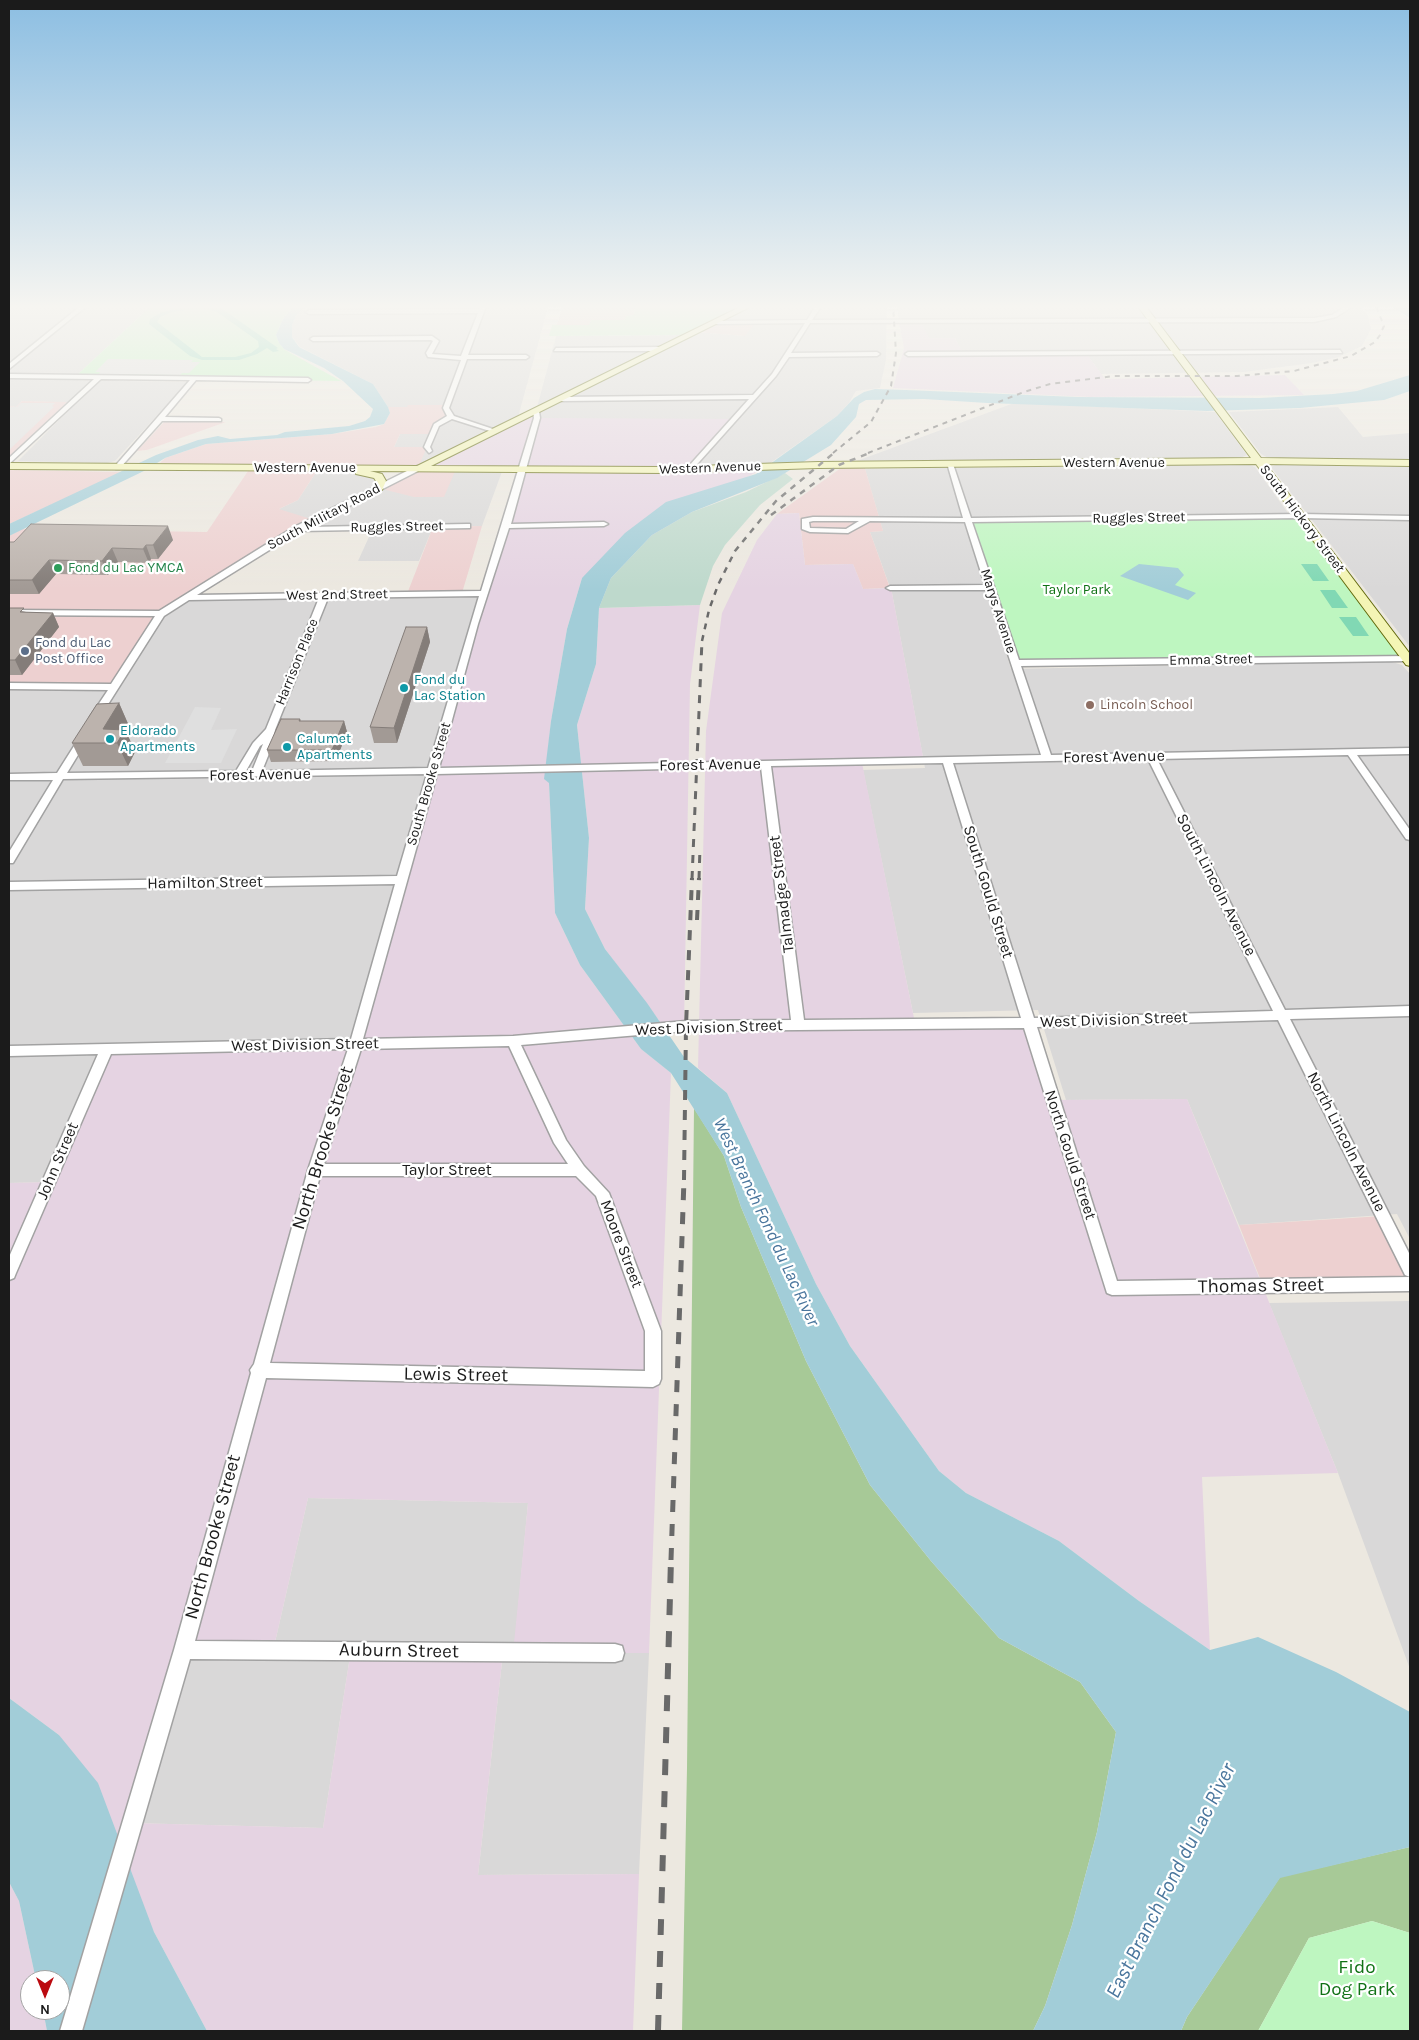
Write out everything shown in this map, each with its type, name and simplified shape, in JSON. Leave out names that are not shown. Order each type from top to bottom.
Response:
[{"type":"street","points":[[9,464],[77,399]]},
{"type":"street","points":[[123,467],[176,399]]},
{"type":"street","points":[[448,399],[446,405],[451,417],[496,431]]},
{"type":"street","name":"South Military Road","points":[[9,860],[114,687],[161,614],[297,529],[559,399]]},
{"type":"street","points":[[691,469],[751,399]]},
{"type":"street","name":"South Hickory Street","points":[[1211,399],[1409,660]]},
{"type":"street","name":"South Brooke Street","points":[[356,1044],[432,770],[537,418],[536,411]]},
{"type":"street","points":[[429,451],[427,447],[436,425],[451,417]]},
{"type":"street","points":[[159,419],[220,420]]},
{"type":"street","name":"Western Avenue","points":[[9,464],[312,469],[691,469],[805,465],[1258,461],[1410,463]]},
{"type":"street","name":"Marys Avenue","points":[[949,464],[1047,758]]},
{"type":"street","points":[[312,469],[368,473],[380,479],[378,488]]},
{"type":"street","name":"Ruggles Street","points":[[868,519],[848,531],[810,530],[806,529],[805,521],[813,518],[969,520],[1301,516],[1410,518]]},
{"type":"street","points":[[506,526],[604,524]]},
{"type":"street","name":"Ruggles Street","points":[[297,529],[467,526]]},
{"type":"street","points":[[890,588],[991,587]]},
{"type":"street","name":"West 2nd Street","points":[[189,598],[325,594],[485,593]]},
{"type":"street","name":"Harrison Place","points":[[255,775],[267,746],[270,730],[325,594]]},
{"type":"street","points":[[9,612],[161,614]]},
{"type":"street","name":"Emma Street","points":[[1015,663],[1409,660]]},
{"type":"street","points":[[9,686],[114,687]]},
{"type":"street","name":"Harrison Place","points":[[239,775],[256,745],[270,730]]},
{"type":"street","name":"Forest Avenue","points":[[9,777],[255,775],[528,768],[1410,752]]},
{"type":"street","points":[[1351,753],[1410,837]]},
{"type":"street","name":"South Lincoln Avenue","points":[[1151,756],[1282,1014]]},
{"type":"street","name":"South Gould Street","points":[[947,761],[1028,1023]]},
{"type":"street","name":"Talmadge Street","points":[[766,765],[798,1024]]},
{"type":"street","name":"Hamilton Street","points":[[9,886],[402,880]]},
{"type":"street","name":"West Division Street","points":[[9,1051],[513,1041],[678,1026],[1028,1023],[1410,1011]]},
{"type":"street","name":"North Lincoln Avenue","points":[[1282,1014],[1410,1270]]},
{"type":"street","name":"North Gould Street","points":[[1028,1023],[1112,1288]]},
{"type":"street","name":"Moore Street","points":[[513,1041],[561,1143],[579,1170],[602,1193],[654,1331],[653,1379]]},
{"type":"street","name":"North Brooke Street","points":[[70,2031],[183,1650],[314,1170],[356,1044]]},
{"type":"street","name":"John Street","points":[[9,1273],[107,1048]]},
{"type":"street","name":"Taylor Street","points":[[314,1170],[579,1170]]},
{"type":"street","name":"Thomas Street","points":[[1112,1288],[1410,1284]]},
{"type":"street","name":"Lewis Street","points":[[258,1370],[653,1379]]},
{"type":"street","name":"Auburn Street","points":[[183,1650],[615,1653]]},
{"type":"shaded area","points":[[9,399],[172,399],[115,461],[107,463],[18,461],[76,403],[22,401],[16,407],[9,406]]},
{"type":"shaded area","points":[[383,399],[523,399],[517,421],[417,468],[426,447],[394,447],[400,434],[407,407],[388,407]]},
{"type":"shaded area","points":[[539,399],[851,399],[837,416],[766,466],[691,469],[537,418],[536,411]]},
{"type":"shaded area","points":[[22,401],[67,402],[9,458],[9,406],[16,407]]},
{"type":"shaded area","points":[[21,403],[55,403],[52,406],[54,407],[9,450],[9,407],[17,407]]},
{"type":"shaded area","points":[[1014,403],[1215,412],[1247,455],[1240,458],[854,462]]},
{"type":"shaded area","points":[[408,405],[446,405],[451,417],[440,421],[432,434],[400,434],[394,447],[427,447],[418,468],[456,469],[444,497],[414,497],[378,488],[416,469],[318,469],[298,500],[279,509],[314,520],[161,614],[114,687],[9,686],[9,536],[22,529],[207,532],[250,468],[156,467],[165,458],[206,444],[332,434],[376,427],[384,424],[390,413],[388,407],[407,407]]},
{"type":"shaded area","points":[[1338,407],[1363,437],[1410,433],[1410,460],[1268,458],[1261,454],[1229,412]]},
{"type":"shaded area","points":[[536,411],[537,418],[735,419],[692,469],[766,466],[582,578],[567,629],[551,721],[545,779],[549,782],[555,913],[580,965],[641,1049],[671,1073],[649,1653],[513,1653],[528,1503],[308,1498],[273,1651],[183,1650],[132,1823],[323,1828],[351,1650],[503,1653],[478,1875],[639,1874],[633,2031],[207,2031],[154,1932],[59,1735],[9,1698],[9,1183],[49,1182],[107,1048],[356,1043],[521,470],[417,468]]},
{"type":"shaded area","points":[[165,421],[226,422],[147,450],[137,451]]},
{"type":"shaded area","points":[[1247,464],[1255,467],[1288,513],[963,518],[1011,669],[1389,661],[1402,665],[1410,674],[1410,1239],[1397,1214],[1239,1225],[1187,1099],[1066,1100],[1038,1010],[913,1013],[863,770],[925,768],[892,593],[870,532],[883,531],[865,469]]},
{"type":"shaded area","points":[[1278,464],[1410,466],[1410,647],[1271,467]]},
{"type":"shaded area","points":[[845,465],[864,465],[883,531],[870,532],[890,588],[863,589],[853,564],[805,565],[799,513],[777,514]]},
{"type":"shaded area","points":[[318,469],[374,475],[378,488],[456,469],[503,469],[482,526],[433,527],[419,561],[358,561],[373,528],[297,529],[279,509],[298,500]]},
{"type":"shaded area","points":[[9,470],[123,472],[9,524]]},
{"type":"shaded area","points":[[799,513],[805,565],[853,564],[863,589],[890,588],[892,593],[924,762],[862,763],[915,1023],[1028,1023],[1053,1100],[1187,1099],[1338,1473],[1202,1477],[1210,1650],[1139,1601],[1059,1541],[966,1493],[939,1471],[850,1346],[816,1284],[727,1093],[698,1068],[706,731],[722,613],[757,540],[777,514]]},
{"type":"shaded area","points":[[482,526],[462,593],[407,594],[433,527]]},
{"type":"shaded area","points":[[485,593],[356,1043],[49,1182],[9,1183],[9,686],[114,687],[161,614],[189,598]]},
{"type":"shaded area","points":[[700,605],[690,684],[684,1026],[664,1027],[605,949],[585,909],[589,838],[577,725],[596,664],[599,608]]},
{"type":"shaded area","points":[[195,707],[221,708],[211,730],[237,729],[221,763],[165,763]]},
{"type":"shaded area","points":[[1383,1216],[1410,1270],[1410,1284],[1263,1286],[1239,1225]]},
{"type":"shaded area","points":[[1410,1301],[1410,1669],[1338,1473],[1269,1303]]},
{"type":"shaded area","points":[[308,1498],[528,1503],[514,1652],[649,1653],[639,1874],[478,1875],[503,1653],[351,1650],[323,1828],[131,1823],[183,1650],[273,1651]]},
{"type":"shaded area","points":[[9,1882],[19,1901],[34,1970],[20,1970],[20,2020],[45,2020],[47,2031],[9,2031]]},
{"type":"green space","points":[[785,473],[793,479],[760,505],[725,545],[713,566],[700,605],[599,608],[611,578],[652,535],[692,512],[746,492]]},
{"type":"green space","name":"Taylor Park","points":[[1301,516],[1407,658],[1015,663],[969,520]]},
{"type":"green space","points":[[1301,564],[1317,564],[1329,581],[1313,581]]},
{"type":"green space","points":[[1320,590],[1335,590],[1348,608],[1332,608]]},
{"type":"green space","points":[[1339,617],[1356,617],[1369,636],[1353,636]]},
{"type":"green space","points":[[694,1108],[724,1156],[741,1207],[806,1361],[870,1485],[931,1561],[999,1638],[1080,1682],[1116,1732],[1097,1832],[1072,1925],[1045,2006],[1033,2031],[682,2031],[687,1768]]},
{"type":"green space","points":[[1410,1847],[1410,1933],[1372,1921],[1309,1938],[1258,2031],[1181,2031],[1187,2017],[1280,1877]]},
{"type":"green space","name":"Fido Dog Park","points":[[1372,1921],[1410,1933],[1410,2031],[1258,2031],[1309,1938]]},
{"type":"water","points":[[362,399],[383,399],[390,413],[384,424],[332,434],[206,444],[165,458],[146,470],[9,536],[9,524],[156,455],[198,440],[218,436],[230,439],[277,435],[285,432],[349,426],[365,421],[370,417],[373,409]]},
{"type":"water","points":[[853,399],[912,399],[866,400],[859,404],[856,417],[831,445],[777,478],[692,512],[652,535],[611,578],[599,608],[596,664],[577,725],[589,838],[585,909],[605,949],[647,1003],[684,1057],[727,1093],[816,1284],[850,1346],[939,1471],[966,1493],[1059,1541],[1139,1601],[1210,1650],[1258,1637],[1336,1672],[1410,1712],[1410,1847],[1280,1878],[1187,2017],[1181,2031],[1033,2031],[1045,2006],[1072,1925],[1097,1832],[1116,1732],[1080,1682],[999,1638],[931,1561],[870,1485],[806,1361],[741,1207],[724,1156],[671,1073],[641,1049],[580,965],[555,913],[549,783],[544,779],[551,721],[567,629],[582,578],[625,533],[666,502],[756,474],[837,416]]},
{"type":"water","points":[[927,399],[1386,399],[1300,408],[1207,411]]},
{"type":"water","points":[[1139,564],[1178,568],[1184,575],[1175,585],[1196,593],[1188,600],[1120,576]]},
{"type":"water","points":[[9,1698],[59,1735],[98,1783],[154,1932],[207,2031],[47,2031],[45,2020],[70,2020],[70,1970],[34,1970],[19,1901],[9,1882]]},
{"type":"building","points":[[31,524],[168,526],[153,545],[146,545],[143,549],[112,548],[102,561],[49,560],[32,580],[9,580],[9,542],[14,542]]},
{"type":"building","points":[[9,608],[24,608],[20,612],[53,613],[15,660],[9,660]]},
{"type":"building","points":[[406,627],[427,627],[394,728],[370,727]]},
{"type":"building","points":[[119,703],[103,729],[125,730],[117,743],[72,743],[97,704]]},
{"type":"building","points":[[281,719],[344,721],[332,750],[267,750]]},
{"type":"railway","points":[[833,453],[871,422],[884,399]]},
{"type":"railway","points":[[868,453],[1006,399]]},
{"type":"railway","points":[[702,641],[709,610],[718,585],[735,551],[776,501],[835,452]]},
{"type":"railway","points":[[771,515],[839,465],[872,452]]},
{"type":"railway","points":[[692,879],[702,640]]},
{"type":"railway","points":[[699,879],[700,847]]},
{"type":"railway","points":[[684,1180],[686,1026],[692,878]]},
{"type":"railway","points":[[697,920],[699,878]]},
{"type":"railway","points":[[671,1560],[684,1179]]},
{"type":"railway","points":[[658,2031],[671,1559]]},
{"type":"place","name":"Fond du Lac YMCA","points":[[58,568]]},
{"type":"place","name":"Fond du Lac Post Office","points":[[25,651]]},
{"type":"place","name":"Fond du Lac Station","points":[[404,688]]},
{"type":"place","name":"Lincoln School","points":[[1090,705]]},
{"type":"place","name":"Eldorado Apartments","points":[[110,739]]},
{"type":"place","name":"Calumet Apartments","points":[[287,747]]},
{"type":"water label","name":"West Branch Fond du Lac River","points":[[766,1222]]},
{"type":"water label","name":"East Branch Fond du Lac River","points":[[1171,1881]]}]
